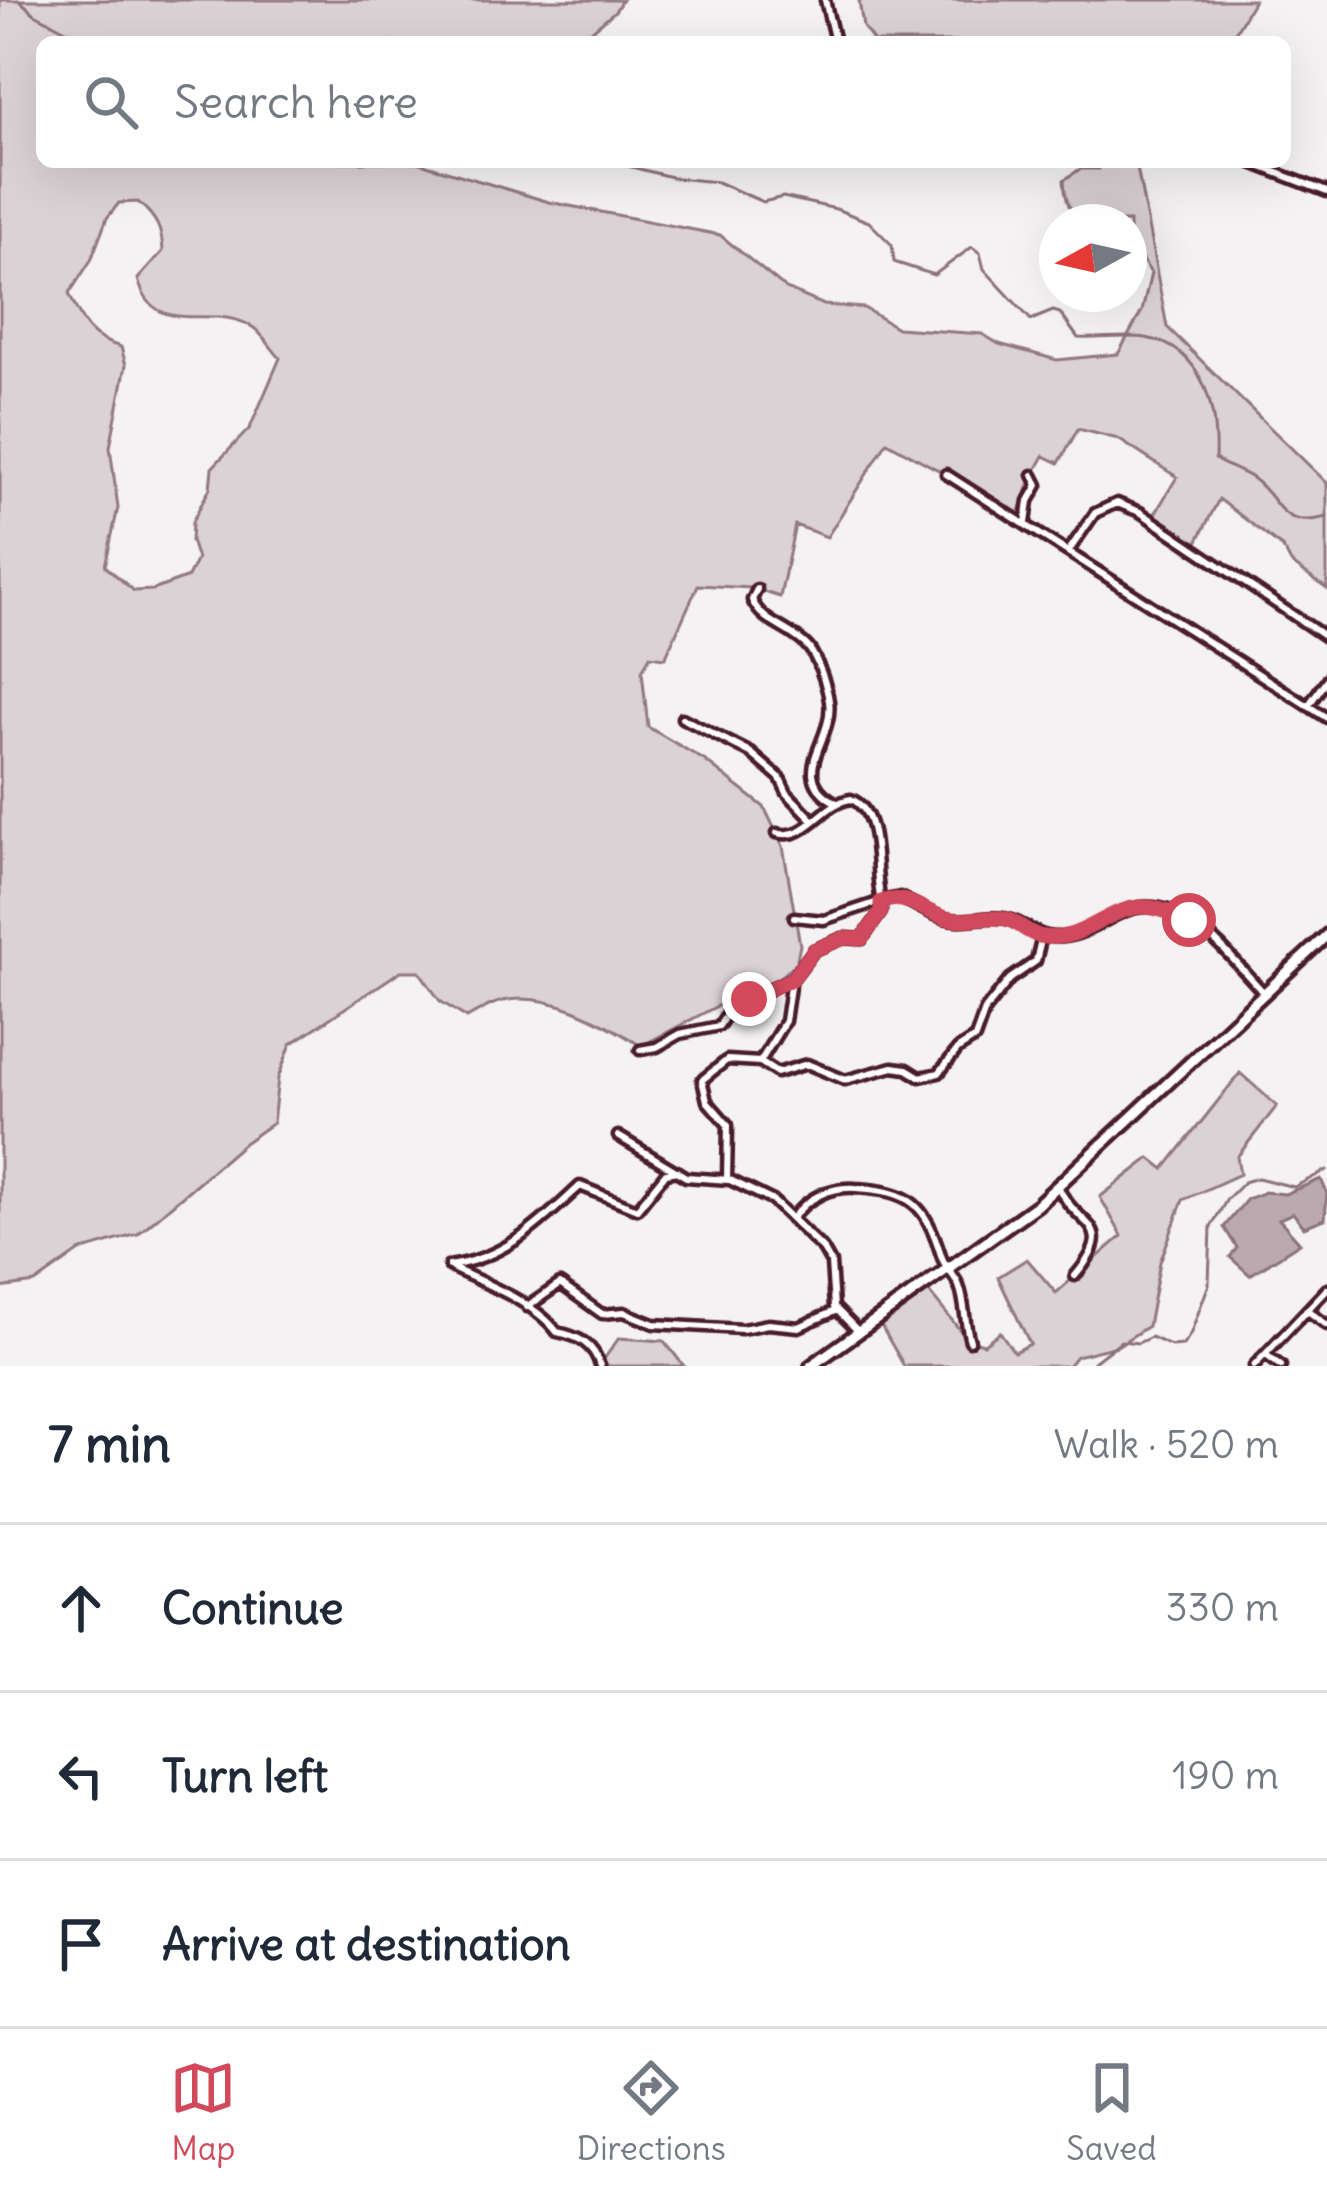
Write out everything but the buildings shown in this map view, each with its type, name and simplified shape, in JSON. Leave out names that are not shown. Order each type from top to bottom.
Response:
[{"type":"main road","points":[[811,1366],[1012,1224],[1058,1186],[1327,935]]},
{"type":"street","points":[[825,0],[834,36]]},
{"type":"street","points":[[1265,168],[1327,192]]},
{"type":"street","points":[[946,474],[1327,718]]},
{"type":"street","points":[[1026,523],[1029,501],[1038,485],[1033,475]]},
{"type":"street","points":[[1068,552],[1095,513],[1117,502],[1140,512],[1327,638]]},
{"type":"street","points":[[757,590],[752,600],[759,615],[808,646],[825,686],[828,719],[812,773],[819,792],[836,803]]},
{"type":"street","points":[[1308,706],[1327,679]]},
{"type":"street","points":[[682,718],[751,754],[780,778],[787,793],[814,820]]},
{"type":"street","points":[[640,1050],[718,1026],[731,1007],[791,979],[814,950],[844,938],[862,939],[881,912],[874,867],[876,838],[865,808],[851,799],[836,803],[797,834],[777,833]]},
{"type":"street","points":[[794,917],[824,920],[900,897],[931,915],[1013,921],[1042,936],[1076,935],[1142,907],[1161,910],[1202,928],[1264,994]]},
{"type":"street","points":[[727,1180],[728,1125],[704,1095],[702,1080],[727,1060],[760,1062],[777,1073],[807,1064],[845,1080],[893,1067],[920,1077],[939,1073],[958,1049],[976,1038],[985,1010],[1010,979],[1036,962],[1042,936]]},
{"type":"street","points":[[760,1062],[785,1022],[791,979]]},
{"type":"street","points":[[618,1136],[686,1177],[727,1180],[773,1201],[824,1249],[831,1263],[837,1310],[858,1331]]},
{"type":"street","points":[[600,1366],[596,1354],[577,1336],[556,1332],[549,1322],[490,1283],[449,1266],[502,1252],[532,1233],[580,1186],[637,1209],[666,1173],[677,1171]]},
{"type":"street","points":[[1058,1186],[1069,1207],[1093,1224],[1096,1236],[1088,1261],[1075,1276]]},
{"type":"street","points":[[792,1219],[805,1203],[844,1187],[875,1189],[917,1203],[931,1222],[947,1269],[960,1288],[970,1341]]},
{"type":"street","points":[[527,1307],[560,1284],[602,1314],[624,1312],[667,1325],[799,1327],[837,1310]]},
{"type":"street","points":[[1254,1366],[1327,1289]]},
{"type":"street","points":[[1308,1310],[1327,1325]]},
{"type":"street","points":[[1267,1355],[1281,1366]]},
{"type":"shaded area","points":[[0,0],[622,0],[585,36],[36,36],[36,168],[437,168],[549,202],[720,235],[786,289],[824,305],[864,308],[897,328],[982,334],[999,344],[1057,360],[1118,354],[1141,312],[1147,312],[1151,273],[1147,221],[1167,327],[1327,483],[1327,589],[1219,499],[1194,548],[1153,517],[1177,477],[1118,439],[1078,429],[1059,463],[1044,456],[1019,514],[887,442],[827,537],[795,525],[780,597],[751,588],[698,585],[665,658],[650,656],[642,671],[648,727],[704,760],[764,807],[783,846],[800,945],[796,964],[776,980],[641,1046],[593,1019],[539,1000],[498,1002],[467,1018],[440,1001],[419,971],[401,971],[291,1044],[278,1078],[273,1123],[138,1234],[80,1251],[35,1283],[0,1288]],"holes":[[[138,202],[161,236],[163,251],[138,279],[146,298],[171,315],[238,320],[254,328],[280,358],[250,428],[212,468],[210,488],[192,522],[197,559],[188,577],[153,590],[134,591],[105,566],[118,508],[110,447],[126,365],[121,347],[88,328],[69,294],[119,203]]]},
{"type":"shaded area","points":[[859,0],[1254,0],[1230,36],[870,36],[863,27]]},
{"type":"shaded area","points":[[1137,168],[1144,204],[1069,204],[1064,180],[1080,169]]},
{"type":"shaded area","points":[[1240,1073],[1277,1106],[1237,1157],[1240,1174],[1183,1200],[1160,1262],[1148,1326],[1117,1346],[1076,1356],[1068,1366],[904,1366],[875,1315],[920,1281],[968,1340],[984,1344],[1000,1332],[1014,1352],[1030,1344],[998,1277],[1027,1259],[1056,1293],[1122,1236],[1100,1197],[1150,1158],[1164,1169]]},
{"type":"shaded area","points":[[1321,1179],[1327,1193],[1325,1219],[1304,1227],[1293,1213],[1279,1219],[1300,1243],[1250,1275],[1230,1257],[1237,1248],[1224,1227],[1247,1199],[1265,1192],[1285,1194]]},
{"type":"shaded area","points":[[619,1338],[664,1341],[684,1366],[599,1366]]},
{"type":"waterway","points":[[19,0],[77,36]]},
{"type":"waterway","points":[[636,168],[717,182],[763,202],[783,197],[836,209],[869,222],[892,245],[894,262],[934,275],[972,247],[980,253],[984,269],[1031,320],[1053,311],[1060,313],[1078,338],[1146,338],[1166,344],[1182,354],[1203,384],[1210,402],[1215,459],[1252,478],[1290,516],[1327,517]]},
{"type":"waterway","points":[[1089,1366],[1121,1341],[1138,1343],[1151,1337],[1171,1346],[1183,1345],[1209,1284],[1211,1227],[1227,1199],[1244,1182],[1258,1178],[1294,1187],[1327,1170]]},
{"type":"route","points":[[749,999],[793,978],[814,950],[844,938],[862,939],[881,912],[881,902],[890,898],[900,897],[931,915],[955,920],[997,918],[1013,921],[1035,935],[1058,938],[1087,932],[1117,914],[1142,907],[1189,920]]}]
